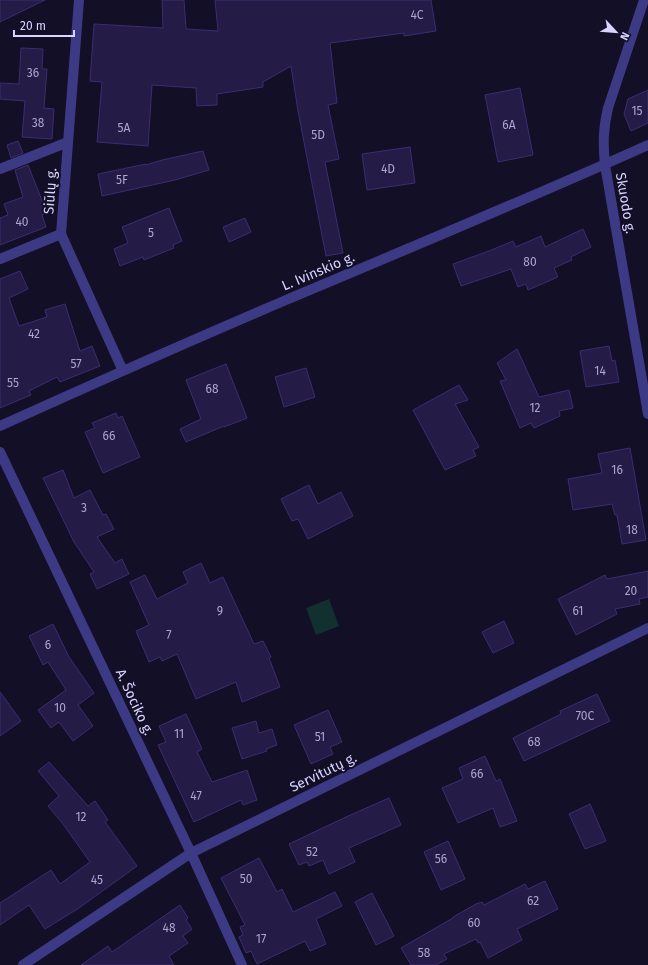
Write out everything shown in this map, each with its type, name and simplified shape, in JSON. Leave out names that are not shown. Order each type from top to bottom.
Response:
[{"type":"street","name":"Siūlų g.","points":[[79,0],[61,234],[123,371]]},
{"type":"street","name":"Skuodo g.","points":[[644,0],[608,108],[604,125],[603,142],[605,165],[648,414]]},
{"type":"street","points":[[0,169],[68,142]]},
{"type":"street","name":"L. Ivinskio g.","points":[[0,426],[285,300],[605,165],[648,145]]},
{"type":"street","points":[[0,259],[61,234]]},
{"type":"street","name":"A. Šociko g.","points":[[0,452],[191,853],[242,965]]},
{"type":"street","name":"Servitutų g.","points":[[24,965],[191,853],[648,628]]},
{"type":"green space","points":[[329,599],[339,626],[316,635],[306,608]]},
{"type":"building","points":[[0,0],[45,0],[0,22]]},
{"type":"building","points":[[162,0],[184,0],[186,29],[218,31],[215,0],[431,0],[436,31],[404,36],[404,33],[330,43],[337,103],[328,105],[339,159],[325,162],[343,253],[326,256],[298,111],[291,66],[263,82],[263,87],[217,94],[217,105],[197,106],[196,88],[152,85],[148,146],[97,142],[102,82],[90,81],[94,24],[163,28]]},
{"type":"building","points":[[21,48],[43,49],[42,69],[47,69],[44,108],[54,109],[52,139],[22,137],[25,101],[0,99],[0,83],[19,84]]},
{"type":"building","points":[[520,88],[533,155],[498,162],[485,95]]},
{"type":"building","points":[[648,90],[648,123],[631,131],[624,114],[628,99]]},
{"type":"building","points":[[18,141],[23,153],[11,158],[7,145]]},
{"type":"building","points":[[410,147],[415,183],[367,190],[362,154]]},
{"type":"building","points":[[203,151],[209,170],[175,180],[102,196],[98,174],[146,165]]},
{"type":"building","points":[[28,165],[47,213],[42,215],[46,227],[0,245],[0,218],[8,215],[4,204],[23,197],[15,170]]},
{"type":"building","points":[[169,208],[182,241],[173,245],[174,248],[144,260],[143,257],[120,266],[114,249],[128,243],[122,227]]},
{"type":"building","points":[[245,218],[251,232],[229,242],[223,227]]},
{"type":"building","points":[[583,229],[591,247],[571,257],[572,260],[554,268],[558,277],[528,290],[526,284],[518,287],[511,269],[461,286],[453,264],[513,241],[516,247],[541,236],[545,247]]},
{"type":"building","points":[[20,271],[28,289],[9,298],[19,326],[47,317],[45,310],[65,304],[80,351],[92,346],[100,366],[60,382],[57,377],[29,391],[31,395],[0,408],[0,279]]},
{"type":"building","points":[[609,346],[612,361],[615,360],[619,382],[586,387],[580,351]]},
{"type":"building","points":[[517,349],[539,397],[569,390],[573,408],[559,411],[560,416],[534,428],[531,423],[520,428],[500,381],[506,380],[497,363]]},
{"type":"building","points":[[226,364],[247,418],[186,442],[180,429],[201,419],[186,380]]},
{"type":"building","points":[[306,368],[315,397],[284,407],[275,377]]},
{"type":"building","points":[[459,385],[468,400],[455,404],[479,447],[473,450],[476,456],[445,470],[413,410]]},
{"type":"building","points":[[116,413],[118,418],[122,416],[140,457],[103,473],[85,432],[95,428],[92,423]]},
{"type":"building","points":[[630,448],[646,540],[622,544],[617,515],[615,515],[612,504],[573,510],[568,479],[602,473],[598,454]]},
{"type":"building","points":[[63,470],[74,498],[90,490],[103,515],[106,514],[114,529],[97,537],[115,563],[122,559],[129,574],[97,589],[90,574],[94,572],[74,542],[43,478]]},
{"type":"building","points":[[309,485],[318,504],[341,492],[353,516],[308,539],[298,519],[292,521],[281,499]]},
{"type":"building","points":[[201,563],[210,583],[223,577],[254,644],[263,641],[271,657],[269,658],[280,687],[242,702],[236,682],[196,699],[177,654],[162,661],[160,657],[149,662],[136,631],[149,625],[130,582],[145,575],[157,599],[188,583],[183,572]]},
{"type":"building","points":[[648,571],[648,597],[639,599],[640,604],[615,609],[617,614],[576,635],[558,599],[605,575],[607,579]]},
{"type":"building","points":[[504,621],[514,643],[493,653],[482,632]]},
{"type":"building","points":[[53,624],[69,657],[94,693],[78,705],[93,726],[73,741],[59,722],[51,728],[38,710],[66,690],[48,662],[43,665],[29,636]]},
{"type":"building","points":[[0,692],[21,721],[0,736]]},
{"type":"building","points":[[597,694],[610,721],[524,761],[513,738],[561,714],[560,711]]},
{"type":"building","points":[[328,710],[342,742],[330,747],[333,754],[311,764],[294,725]]},
{"type":"building","points":[[186,714],[202,749],[197,752],[212,782],[247,770],[257,800],[243,805],[241,800],[194,822],[158,745],[166,742],[159,726]]},
{"type":"building","points":[[256,721],[259,733],[272,729],[277,745],[266,749],[267,751],[242,759],[232,728]]},
{"type":"building","points":[[485,756],[496,781],[500,779],[517,821],[500,827],[493,808],[458,823],[442,788],[463,779],[459,768]]},
{"type":"building","points":[[49,762],[88,806],[95,801],[108,820],[105,822],[137,866],[79,908],[45,929],[29,905],[0,925],[0,903],[51,870],[60,884],[90,862],[48,806],[59,796],[38,771]]},
{"type":"building","points":[[389,798],[401,825],[349,848],[355,862],[329,874],[323,860],[309,866],[307,862],[299,865],[289,844]]},
{"type":"building","points":[[590,804],[606,841],[585,849],[569,814]]},
{"type":"building","points":[[448,841],[465,879],[441,890],[424,852]]},
{"type":"building","points":[[259,858],[277,892],[282,889],[293,912],[335,892],[342,906],[316,919],[326,944],[310,951],[305,941],[257,964],[251,951],[246,953],[239,937],[243,935],[240,927],[245,925],[221,878]]},
{"type":"building","points":[[545,881],[558,909],[517,929],[522,940],[488,958],[480,942],[478,943],[476,939],[444,954],[447,959],[436,965],[411,965],[401,948],[476,904],[482,902],[484,905],[525,884],[528,889]]},
{"type":"building","points":[[372,893],[394,936],[376,945],[355,902]]},
{"type":"building","points":[[180,905],[188,918],[186,920],[192,929],[183,936],[188,943],[169,956],[174,965],[81,965],[108,946],[112,952]]}]
